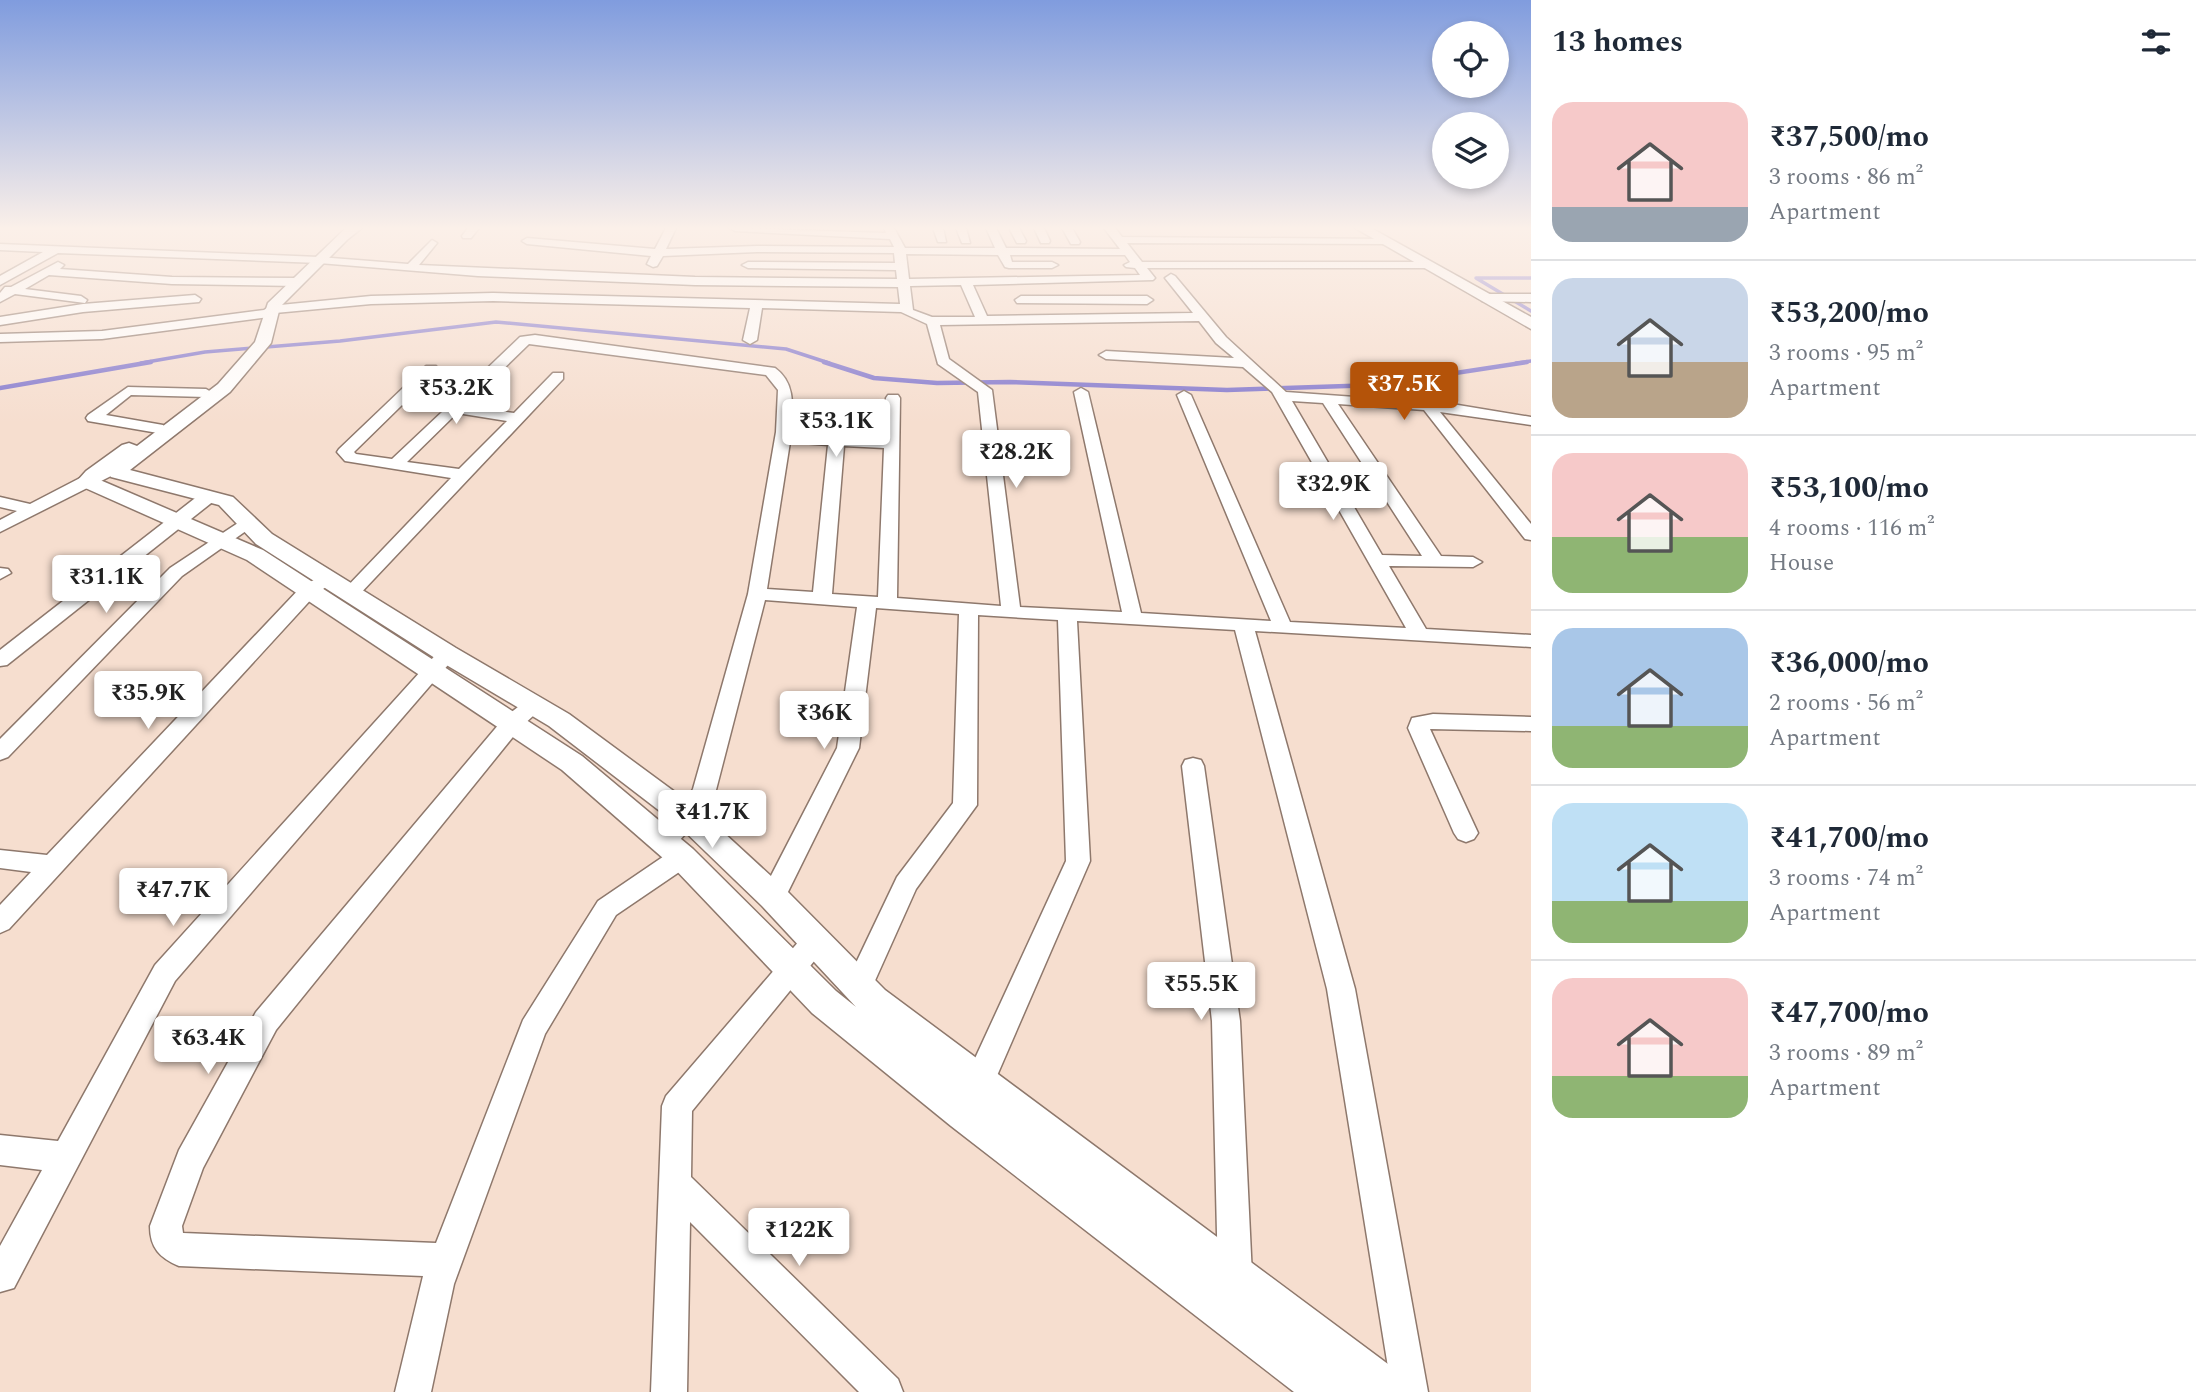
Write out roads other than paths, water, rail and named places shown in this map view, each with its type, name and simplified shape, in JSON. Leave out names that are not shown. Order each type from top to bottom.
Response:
[{"type":"main road","points":[[287,293],[270,311],[261,347],[224,388],[158,428],[89,480],[90,483],[329,587],[439,662]]},
{"type":"main road","points":[[1480,293],[1531,324]]},
{"type":"main road","points":[[196,403],[118,473],[226,501],[264,539],[329,587],[439,662],[524,714],[572,763],[673,849],[824,1002],[964,1114],[1331,1392]]},
{"type":"main road","points":[[524,714],[559,720],[688,817],[774,897],[873,1001],[1388,1392]]},
{"type":"street","points":[[75,293],[195,299]]},
{"type":"street","points":[[0,321],[109,293]]},
{"type":"street","points":[[176,324],[198,293]]},
{"type":"street","points":[[481,297],[484,293]]},
{"type":"street","points":[[822,306],[825,293]]},
{"type":"street","points":[[905,293],[907,312],[932,321],[1203,317]]},
{"type":"street","points":[[972,293],[983,321]]},
{"type":"street","points":[[1018,293],[1032,320]]},
{"type":"street","points":[[1142,293],[1161,318]]},
{"type":"street","points":[[1188,293],[1221,340],[1277,390],[1420,635]]},
{"type":"street","points":[[0,338],[103,335],[270,311],[371,300],[481,297],[906,308]]},
{"type":"street","points":[[1490,298],[1531,298]]},
{"type":"street","points":[[1021,300],[1147,299]]},
{"type":"street","points":[[750,340],[757,304]]},
{"type":"street","points":[[932,321],[943,360],[982,385],[985,390],[1011,612]]},
{"type":"street","points":[[396,464],[522,342],[535,339],[770,371],[777,376],[785,390],[783,437],[757,594],[704,790],[673,849],[607,908],[533,1029],[437,1284],[413,1392]]},
{"type":"street","points":[[1106,355],[1248,363]]},
{"type":"street","points":[[431,369],[345,452],[351,458],[464,475]]},
{"type":"street","points":[[0,922],[52,865],[329,587],[464,475],[558,376]]},
{"type":"street","points":[[1277,390],[1327,399],[1428,406],[1531,421]]},
{"type":"street","points":[[158,428],[93,418],[128,391],[196,403]]},
{"type":"street","points":[[1081,392],[1133,619]]},
{"type":"street","points":[[1184,395],[1283,627]]},
{"type":"street","points":[[774,897],[848,748],[877,602],[891,444],[892,398]]},
{"type":"street","points":[[1327,399],[1435,561]]},
{"type":"street","points":[[398,400],[519,418]]},
{"type":"street","points":[[1428,406],[1531,535]]},
{"type":"street","points":[[822,598],[838,422]]},
{"type":"street","points":[[783,437],[891,444]]},
{"type":"street","points":[[0,527],[89,480],[119,470]]},
{"type":"street","points":[[0,660],[209,496]]},
{"type":"street","points":[[0,502],[32,510]]},
{"type":"street","points":[[0,752],[176,572],[247,522]]},
{"type":"street","points":[[1377,560],[1473,562]]},
{"type":"street","points":[[757,594],[1011,612],[1531,641]]},
{"type":"street","points":[[859,986],[906,884],[960,814],[967,798],[969,609]]},
{"type":"street","points":[[964,1114],[1074,875],[1078,861],[1067,615]]},
{"type":"street","points":[[1243,625],[1341,989],[1410,1392]]},
{"type":"street","points":[[2,1276],[165,973],[439,662]]},
{"type":"street","points":[[446,1260],[179,1249],[166,1238],[166,1226],[190,1161],[266,1021],[524,714]]},
{"type":"street","points":[[1466,833],[1419,729],[1420,723],[1433,721],[1531,724]]},
{"type":"street","points":[[1193,766],[1226,1021],[1235,1276]]},
{"type":"street","points":[[0,859],[52,865]]},
{"type":"street","points":[[669,1392],[677,1106],[815,941]]},
{"type":"street","points":[[0,1150],[65,1157]]},
{"type":"street","points":[[674,1183],[885,1392]]},
{"type":"waterway","points":[[1501,293],[1531,311]]},
{"type":"waterway","points":[[141,363],[205,352],[340,341],[496,322],[786,349],[829,363]]},
{"type":"waterway","points":[[1516,363],[1531,361]]},
{"type":"waterway","points":[[0,388],[151,362]]},
{"type":"waterway","points":[[824,362],[874,378],[937,383],[1010,382],[1227,390],[1377,385],[1527,362]]}]
